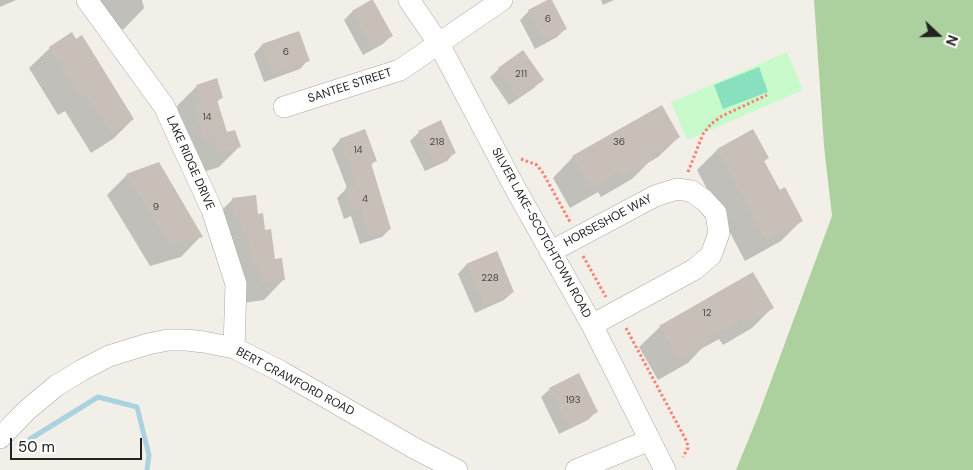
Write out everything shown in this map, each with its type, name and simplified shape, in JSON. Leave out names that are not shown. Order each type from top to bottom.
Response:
[{"type":"street","name":"LAKE RIDGE DRIVE","points":[[87,0],[164,106],[212,210],[236,284],[234,348]]},
{"type":"street","name":"SILVER LAKE-SCOTCHTOWN ROAD","points":[[408,0],[439,44],[550,252],[592,325],[665,470]]},
{"type":"street","name":"SANTEE STREET","points":[[284,107],[400,70],[502,0]]},
{"type":"street","name":"HORSESHOE WAY","points":[[550,252],[655,196],[677,189],[691,191],[704,200],[716,213],[719,233],[711,255],[695,269],[592,325]]},
{"type":"street","name":"BERT CRAWFORD ROAD","points":[[0,438],[27,410],[56,386],[109,356],[168,340],[204,342],[234,348],[280,371],[414,448],[457,470]]},
{"type":"street","points":[[576,470],[650,440]]},
{"type":"path","points":[[522,159],[536,165],[543,173],[571,224]]},
{"type":"path","points":[[680,175],[688,174]]},
{"type":"path","points":[[583,255],[606,297]]},
{"type":"green space","points":[[814,0],[973,0],[973,470],[736,470],[832,216],[824,146]]},
{"type":"green space","points":[[787,52],[803,90],[687,140],[671,102]]},
{"type":"green space","points":[[759,67],[768,92],[723,109],[714,85]]},
{"type":"building","points":[[373,0],[393,36],[372,48],[352,11]]},
{"type":"building","points":[[547,0],[552,0],[567,29],[544,41],[528,10]]},
{"type":"building","points":[[299,31],[310,61],[272,74],[262,44]]},
{"type":"building","points":[[72,32],[76,39],[82,35],[134,119],[111,133],[85,92],[79,95],[49,47]]},
{"type":"building","points":[[523,50],[544,80],[518,98],[498,68]]},
{"type":"building","points":[[217,78],[223,98],[217,100],[227,132],[235,130],[241,147],[218,154],[212,137],[204,140],[194,106],[202,104],[196,85]]},
{"type":"building","points":[[662,105],[680,137],[651,154],[653,159],[622,178],[618,172],[591,188],[572,156]]},
{"type":"building","points":[[441,120],[456,153],[434,164],[418,131]]},
{"type":"building","points":[[365,129],[377,161],[371,163],[391,229],[368,236],[360,209],[352,211],[345,188],[357,185],[339,139]]},
{"type":"building","points":[[753,129],[769,158],[764,161],[780,190],[785,187],[803,221],[766,241],[717,149]]},
{"type":"building","points":[[159,162],[203,237],[171,246],[126,174]]},
{"type":"building","points":[[256,195],[258,214],[263,213],[265,230],[271,229],[275,259],[282,258],[285,280],[262,283],[259,264],[252,265],[248,232],[242,233],[240,216],[234,217],[232,198]]},
{"type":"building","points":[[497,251],[514,292],[483,305],[466,264]]},
{"type":"building","points":[[753,272],[774,308],[743,326],[740,320],[707,338],[710,343],[679,360],[659,326]]},
{"type":"building","points":[[579,373],[598,412],[568,427],[549,388]]},
{"type":"waterway","points":[[30,439],[98,397],[137,407],[149,455],[147,470]]}]
